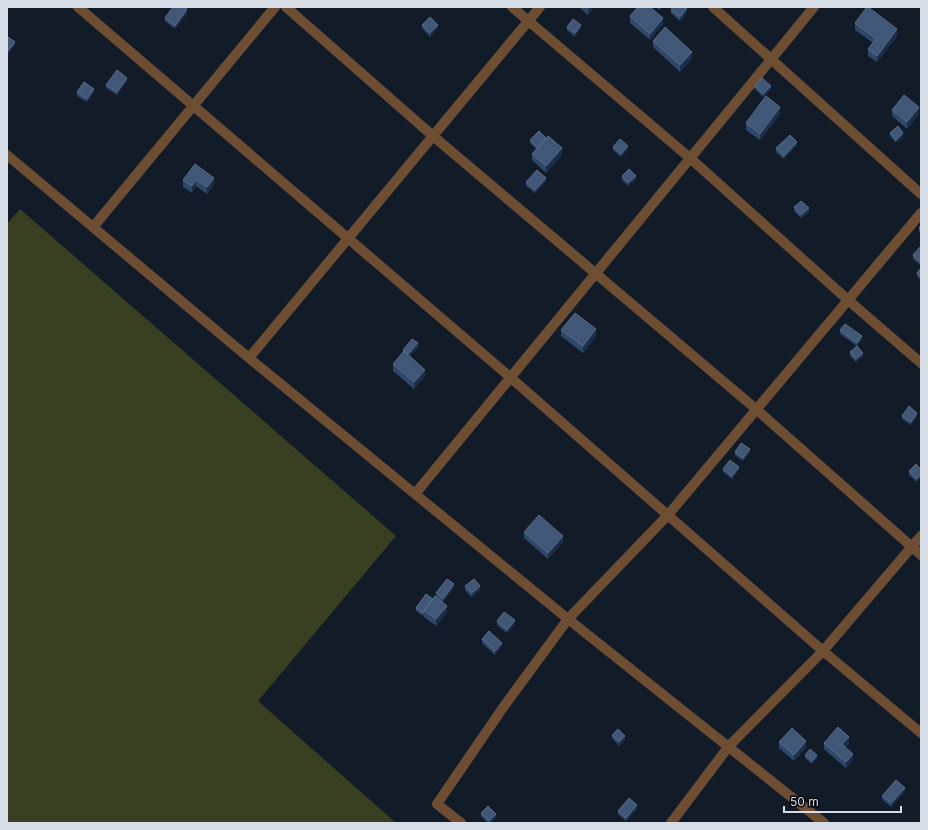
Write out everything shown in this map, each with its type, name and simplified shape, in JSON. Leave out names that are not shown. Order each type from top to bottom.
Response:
[{"type":"street","points":[[78,7],[347,239],[510,377],[823,651],[921,733]]},
{"type":"street","points":[[94,226],[275,7]]},
{"type":"street","points":[[286,7],[433,136],[756,409],[921,555]]},
{"type":"street","points":[[512,7],[690,158],[921,364]]},
{"type":"street","points":[[249,358],[540,7]]},
{"type":"street","points":[[713,7],[921,194]]},
{"type":"street","points":[[415,494],[814,7]]},
{"type":"street","points":[[7,155],[94,226],[249,358],[415,494],[568,619],[824,823]]},
{"type":"street","points":[[461,823],[437,804],[568,619],[668,515],[921,213]]},
{"type":"street","points":[[671,823],[729,746],[823,651],[921,536]]},
{"type":"green space","points":[[20,209],[396,536],[258,701],[396,823],[7,823],[7,224]]},
{"type":"building","points":[[173,7],[184,7],[187,9],[175,26],[165,18]]},
{"type":"building","points":[[638,7],[650,7],[663,18],[650,34],[630,16]]},
{"type":"building","points":[[673,7],[687,8],[680,17],[671,10]]},
{"type":"building","points":[[867,7],[897,29],[877,56],[868,49],[876,39],[855,23]]},
{"type":"building","points":[[430,17],[438,25],[430,33],[422,25]]},
{"type":"building","points":[[573,19],[581,25],[575,33],[567,27]]},
{"type":"building","points":[[665,27],[692,52],[680,65],[653,41]]},
{"type":"building","points":[[7,36],[15,42],[8,51],[7,50]]},
{"type":"building","points":[[117,70],[127,78],[117,92],[106,85]]},
{"type":"building","points":[[762,78],[771,86],[763,94],[755,86]]},
{"type":"building","points":[[84,82],[94,89],[87,99],[77,92]]},
{"type":"building","points":[[904,95],[919,107],[907,122],[892,110]]},
{"type":"building","points":[[766,96],[780,107],[760,134],[746,123]]},
{"type":"building","points":[[898,126],[903,133],[896,140],[890,133]]},
{"type":"building","points":[[539,131],[546,138],[538,148],[530,140]]},
{"type":"building","points":[[790,135],[797,142],[784,156],[776,148]]},
{"type":"building","points":[[548,136],[562,148],[546,166],[532,154]]},
{"type":"building","points":[[620,139],[628,146],[621,154],[613,147]]},
{"type":"building","points":[[195,164],[214,178],[207,187],[196,180],[192,186],[183,180]]},
{"type":"building","points":[[629,169],[636,176],[628,183],[622,176]]},
{"type":"building","points":[[537,170],[546,178],[535,190],[526,182]]},
{"type":"building","points":[[801,201],[809,208],[801,215],[794,207]]},
{"type":"building","points":[[920,247],[921,260],[920,262],[913,255]]},
{"type":"building","points":[[921,268],[921,277],[917,273]]},
{"type":"building","points":[[575,313],[596,329],[583,346],[561,330]]},
{"type":"building","points":[[845,324],[862,336],[857,343],[840,330]]},
{"type":"building","points":[[412,339],[418,343],[408,354],[403,350]]},
{"type":"building","points":[[857,346],[863,353],[856,359],[850,352]]},
{"type":"building","points":[[404,351],[425,370],[414,382],[393,364]]},
{"type":"building","points":[[909,406],[917,413],[911,422],[902,416]]},
{"type":"building","points":[[741,443],[750,449],[743,458],[735,452]]},
{"type":"building","points":[[730,460],[739,467],[732,476],[723,469]]},
{"type":"building","points":[[916,464],[921,470],[921,474],[917,479],[909,471]]},
{"type":"building","points":[[539,515],[563,536],[548,553],[524,532]]},
{"type":"building","points":[[447,579],[454,584],[443,599],[436,593]]},
{"type":"building","points":[[474,579],[480,586],[472,593],[465,586]]},
{"type":"building","points":[[426,594],[433,599],[423,613],[416,608]]},
{"type":"building","points":[[435,596],[447,606],[436,619],[424,610]]},
{"type":"building","points":[[504,612],[515,620],[507,630],[497,621]]},
{"type":"building","points":[[489,631],[502,643],[495,651],[482,639]]},
{"type":"building","points":[[838,727],[849,737],[842,744],[853,754],[846,762],[824,743]]},
{"type":"building","points":[[792,728],[806,741],[794,755],[779,742]]},
{"type":"building","points":[[618,729],[625,736],[619,742],[612,735]]},
{"type":"building","points":[[810,749],[817,755],[812,761],[805,755]]},
{"type":"building","points":[[896,780],[905,788],[891,803],[882,796]]},
{"type":"building","points":[[629,798],[637,805],[626,818],[618,811]]},
{"type":"building","points":[[488,806],[496,814],[489,821],[481,813]]}]
